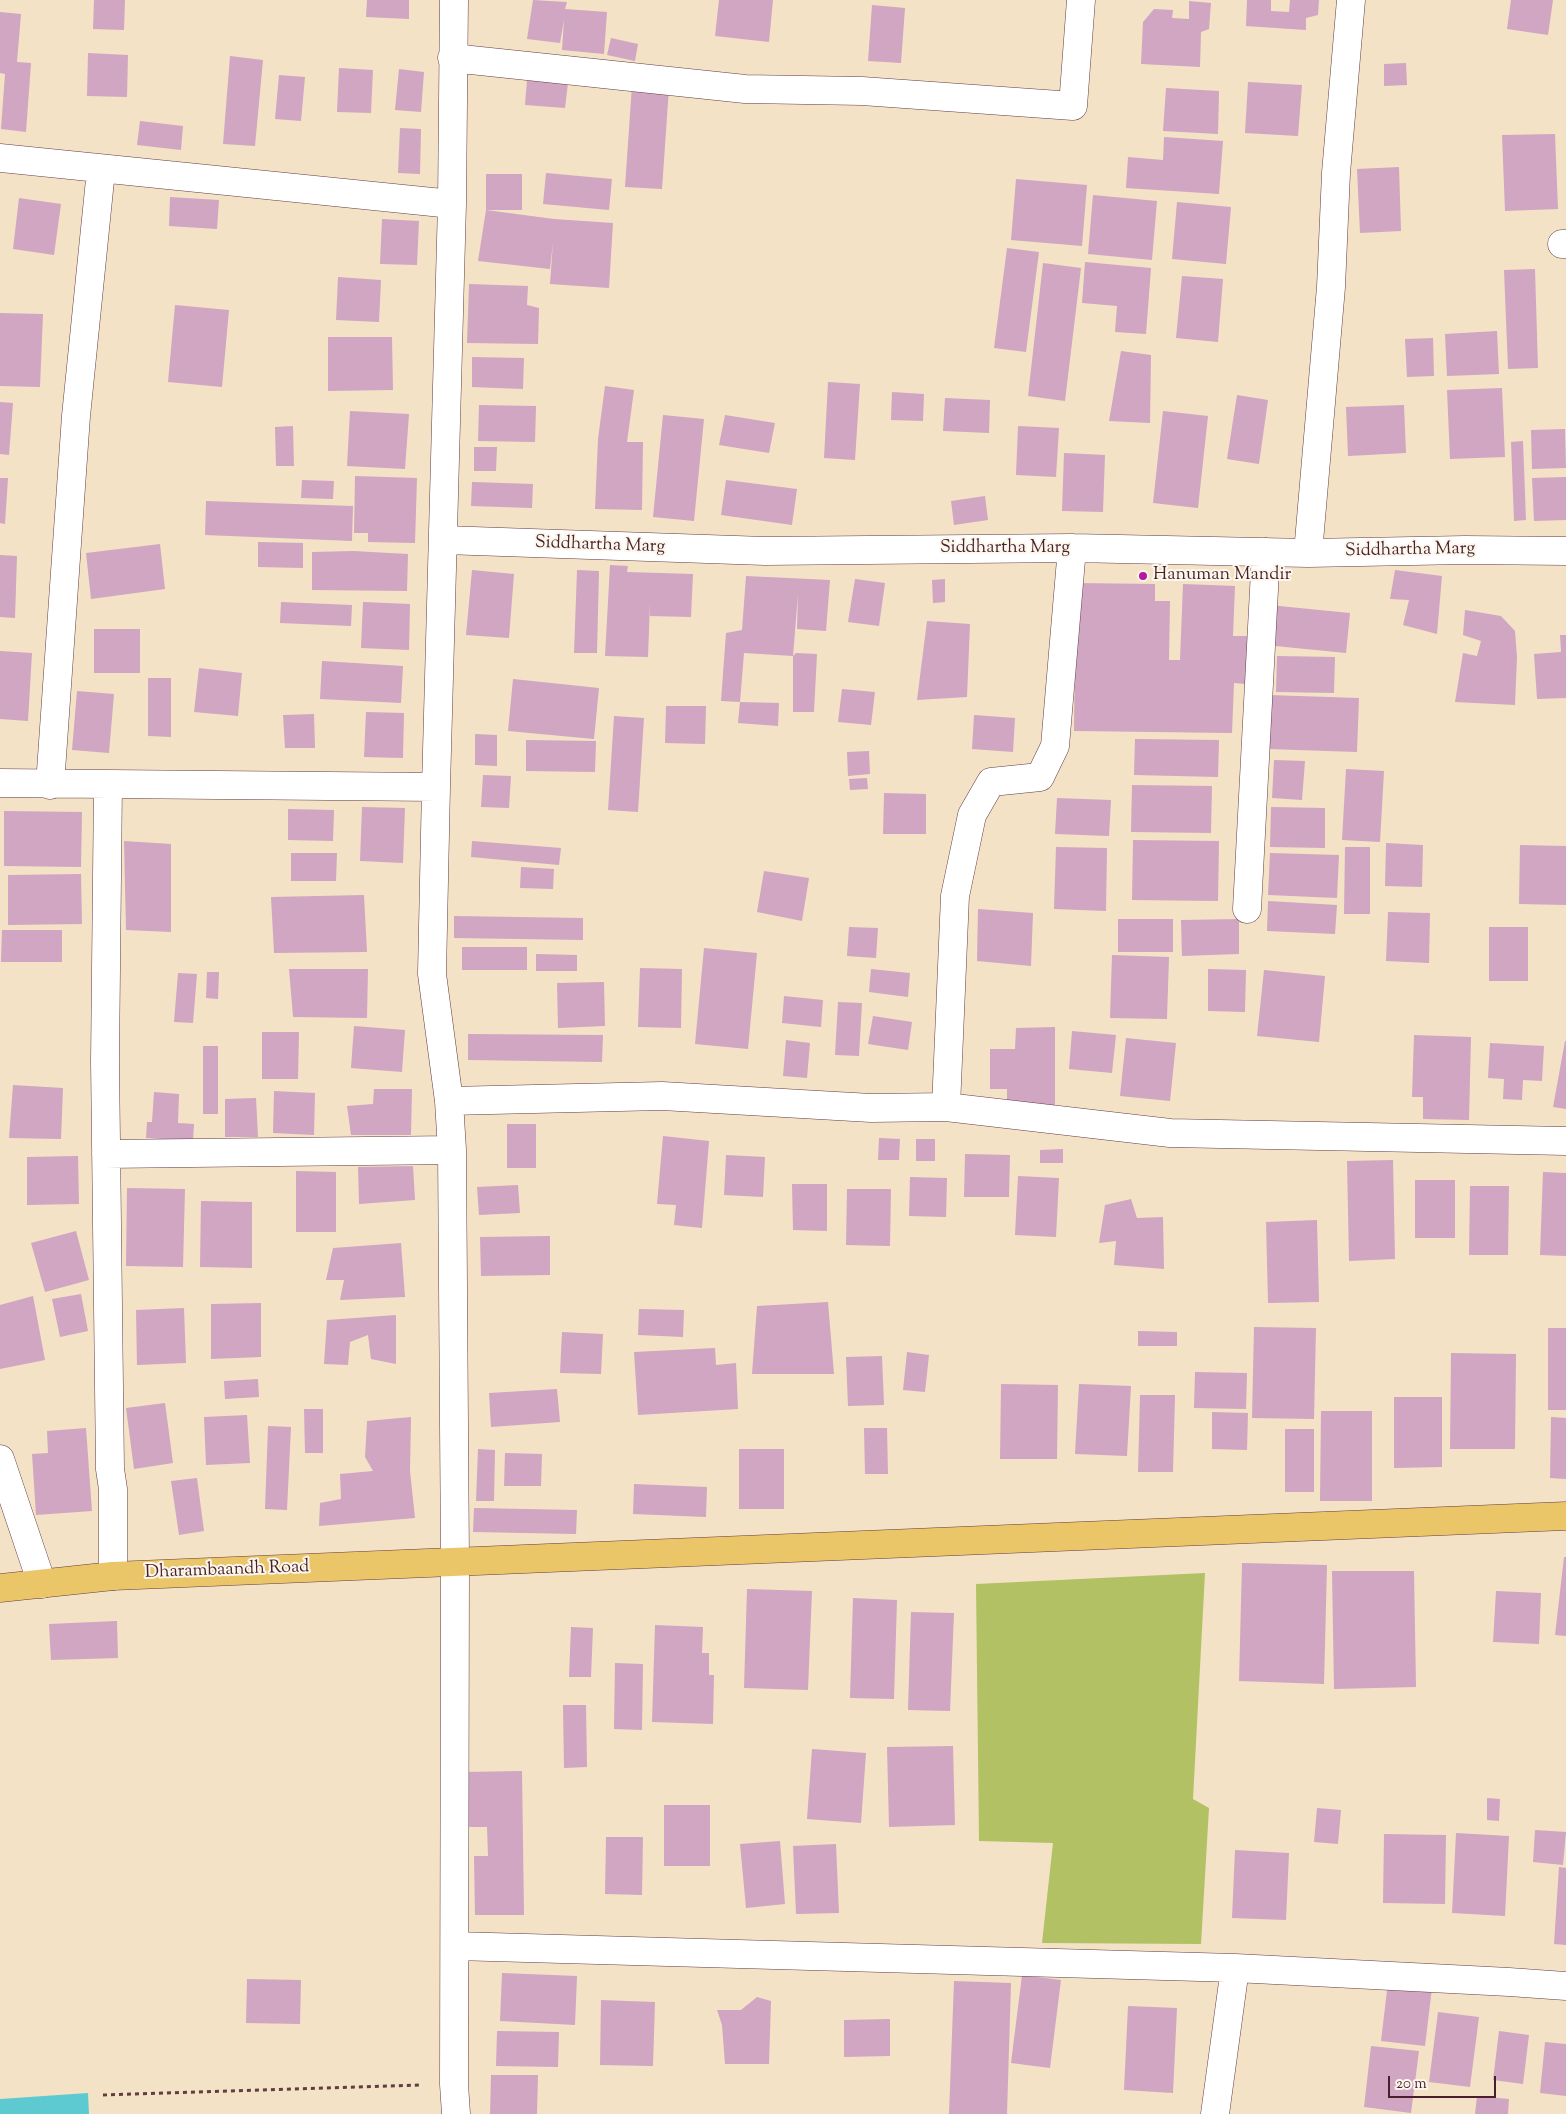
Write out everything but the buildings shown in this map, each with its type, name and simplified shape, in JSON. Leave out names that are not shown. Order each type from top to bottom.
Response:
[{"type":"main road","name":"Dharambaandh Road","points":[[0,1588],[113,1576],[1566,1516]]},
{"type":"street","points":[[454,0],[452,204],[432,974],[449,1101],[452,1150],[455,1562],[454,2084],[456,2114]]},
{"type":"street","points":[[452,58],[745,89],[862,92],[1073,106],[1081,0]]},
{"type":"street","points":[[1308,553],[1332,287],[1336,173],[1351,0]]},
{"type":"street","points":[[0,158],[101,170],[452,204]]},
{"type":"street","points":[[50,785],[76,416],[101,170]]},
{"type":"street","name":"Siddhartha Marg","points":[[444,540],[765,551],[1072,548],[1308,553],[1465,550],[1566,551]]},
{"type":"street","points":[[946,1107],[955,896],[972,815],[991,782],[1040,777],[1054,746],[1072,548]]},
{"type":"street","points":[[1247,909],[1266,552]]},
{"type":"street","points":[[0,783],[50,785],[436,787]]},
{"type":"street","points":[[108,784],[106,1154],[113,1576]]},
{"type":"street","points":[[449,1101],[662,1096],[871,1108],[946,1107],[1170,1133],[1566,1141]]},
{"type":"street","points":[[106,1154],[452,1150]]},
{"type":"street","points":[[0,1459],[42,1584]]},
{"type":"street","points":[[455,1946],[1235,1968],[1566,1986]]},
{"type":"street","points":[[1215,2114],[1235,1968]]},
{"type":"path","points":[[103,2095],[454,2084]]},
{"type":"green space","points":[[1205,1573],[1193,1799],[1209,1808],[1201,1944],[1042,1943],[1053,1843],[979,1841],[976,1584]]},
{"type":"water","points":[[88,2093],[89,2114],[0,2114],[0,2099]]},
{"type":"place","name":"Hanuman Mandir","points":[[1143,576]]}]
